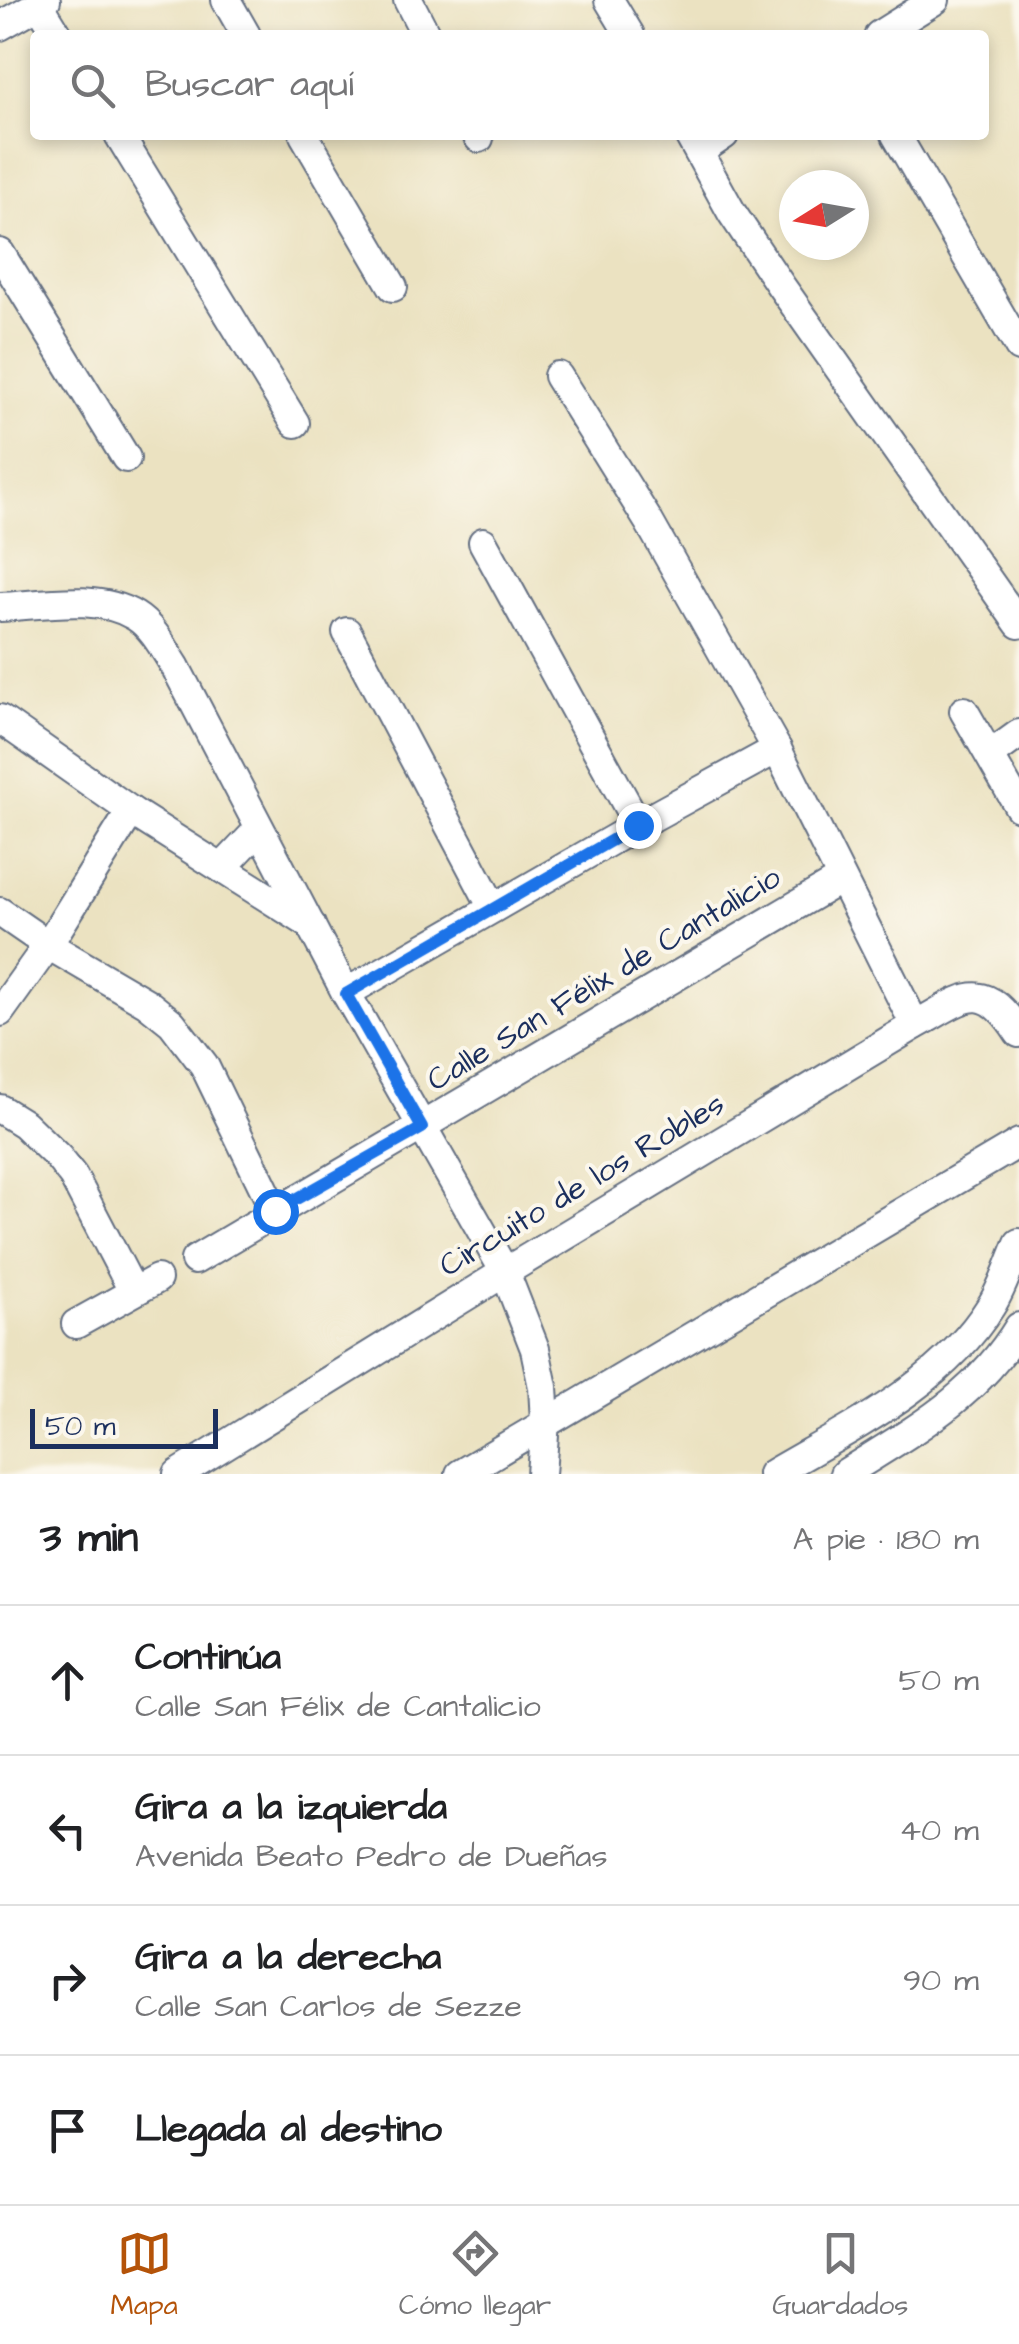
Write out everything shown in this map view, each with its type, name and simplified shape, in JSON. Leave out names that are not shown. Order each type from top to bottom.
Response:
[{"type":"street","points":[[226,0],[243,30]]},
{"type":"street","points":[[408,0],[423,30]]},
{"type":"street","points":[[609,0],[627,30]]},
{"type":"street","points":[[887,30],[935,0]]},
{"type":"street","points":[[0,26],[43,2],[56,30]]},
{"type":"street","points":[[122,140],[294,423]]},
{"type":"street","points":[[307,140],[393,287]]},
{"type":"street","points":[[899,140],[1019,347]]},
{"type":"street","points":[[694,143],[732,213],[781,286],[1019,624]]},
{"type":"street","points":[[0,253],[126,458]]},
{"type":"street","points":[[558,376],[650,522],[777,749],[915,1024]]},
{"type":"street","points":[[483,542],[638,825]]},
{"type":"street","points":[[0,607],[78,603],[112,606],[137,617],[175,666],[346,994],[504,1272],[535,1349],[543,1387],[541,1474]]},
{"type":"street","points":[[348,632],[494,908]]},
{"type":"street","points":[[964,711],[1019,806]]},
{"type":"street","points":[[0,718],[130,811],[311,925]]},
{"type":"street","points":[[990,754],[1019,734]]},
{"type":"street","points":[[346,994],[777,749]]},
{"type":"street","points":[[0,1012],[48,945],[130,811]]},
{"type":"street","points":[[222,868],[260,829]]},
{"type":"street","name":"Calle San Félix de Cantalicio","points":[[195,1260],[841,879]]},
{"type":"street","points":[[0,912],[147,1003],[172,1024],[204,1065],[275,1211]]},
{"type":"street","name":"Circuito de los Robles","points":[[178,1474],[915,1024],[962,1000],[980,996],[995,1002],[1019,1034]]},
{"type":"street","points":[[0,1109],[24,1124],[58,1157],[145,1285],[76,1324]]},
{"type":"street","points":[[460,1474],[1019,1142]]},
{"type":"street","points":[[772,1474],[917,1386],[940,1366],[991,1306],[1019,1242]]},
{"type":"street","points":[[844,1474],[953,1404],[994,1364],[1019,1327]]},
{"type":"route","points":[[275,1211],[422,1128],[346,994],[638,825]]}]
